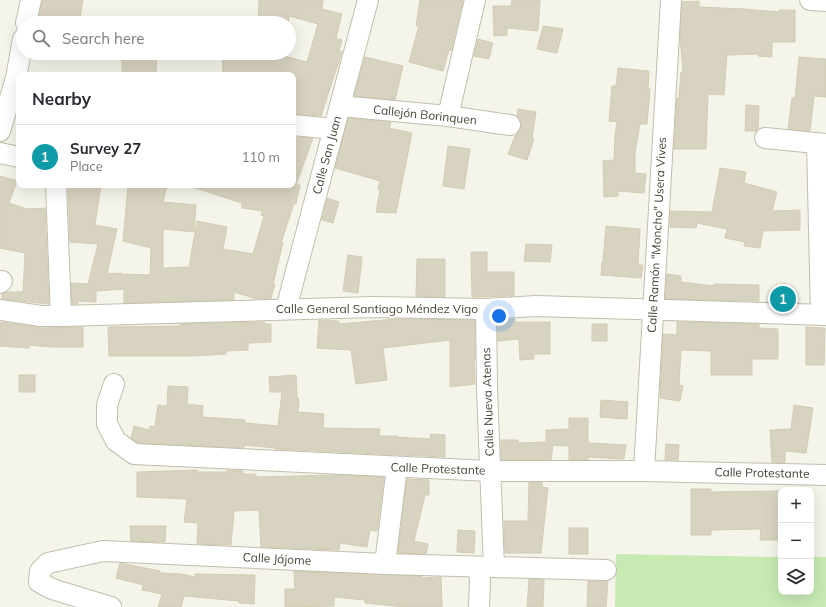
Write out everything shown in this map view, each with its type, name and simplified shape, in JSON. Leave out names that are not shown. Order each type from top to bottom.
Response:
[{"type":"street","points":[[28,16],[31,0]]},
{"type":"street","name":"Calle San Juan","points":[[286,309],[368,0]]},
{"type":"street","points":[[448,116],[475,0]]},
{"type":"street","name":"Calle Ramón \"Moncho\" Usera Vives","points":[[644,471],[671,0]]},
{"type":"street","points":[[810,0],[826,1]]},
{"type":"street","points":[[17,72],[19,60]]},
{"type":"street","points":[[0,131],[15,93],[16,78]]},
{"type":"street","name":"Callejón Borinquen","points":[[340,106],[448,116],[510,125]]},
{"type":"street","points":[[296,125],[334,130]]},
{"type":"street","points":[[765,138],[822,143],[824,315]]},
{"type":"street","points":[[0,153],[16,156]]},
{"type":"street","points":[[56,188],[60,316]]},
{"type":"street","name":"Calle General Santiago Méndez Vigo","points":[[0,310],[41,316],[60,316],[374,307],[486,309],[536,306],[824,315]]},
{"type":"street","name":"Calle Nueva Atenas","points":[[479,607],[480,580],[486,567],[491,471],[487,389],[486,309]]},
{"type":"street","name":"Calle Protestante","points":[[114,384],[107,405],[107,424],[116,441],[134,454],[491,471],[644,471],[826,475]]},
{"type":"street","points":[[385,564],[397,467]]},
{"type":"street","name":"Calle Jájome","points":[[111,607],[52,589],[39,582],[40,571],[48,563],[103,551],[385,564],[606,570]]},
{"type":"green space","points":[[616,554],[778,557],[778,595],[814,595],[814,557],[826,557],[826,607],[615,607]]},
{"type":"building","points":[[42,0],[83,0],[80,16],[39,16]]},
{"type":"building","points":[[259,0],[323,0],[322,9],[342,14],[336,38],[342,40],[339,51],[342,52],[321,116],[296,114],[296,72],[223,72],[222,60],[296,59],[307,62],[318,24],[296,18],[296,16],[258,16]]},
{"type":"building","points":[[420,0],[463,0],[451,51],[449,50],[443,71],[409,62],[419,26],[416,26]]},
{"type":"building","points":[[512,0],[540,0],[538,31],[507,28],[507,35],[494,36],[493,6],[511,6]]},
{"type":"building","points":[[699,1],[699,7],[779,12],[779,10],[795,10],[795,42],[772,42],[772,57],[758,56],[758,54],[727,55],[724,95],[708,94],[706,149],[674,149],[677,98],[679,99],[681,72],[683,72],[680,37],[682,2]]},
{"type":"building","points":[[543,26],[563,29],[557,53],[537,49]]},
{"type":"building","points":[[478,39],[493,43],[489,59],[474,56]]},
{"type":"building","points":[[365,57],[403,66],[395,100],[354,96]]},
{"type":"building","points":[[799,57],[826,59],[826,97],[814,96],[810,131],[788,129],[792,98],[795,98]]},
{"type":"building","points":[[122,60],[157,60],[156,72],[122,72]]},
{"type":"building","points":[[618,68],[649,71],[648,89],[650,89],[647,124],[640,124],[635,153],[635,173],[646,174],[644,193],[618,191],[618,196],[604,197],[603,161],[614,160],[617,122],[609,121],[612,86],[616,86]]},
{"type":"building","points":[[746,105],[759,106],[758,129],[756,131],[745,131]]},
{"type":"building","points":[[518,109],[536,112],[532,138],[534,139],[527,160],[508,154],[515,136],[521,127],[521,121],[517,116]]},
{"type":"building","points":[[348,118],[391,122],[389,128],[412,133],[396,213],[376,212],[380,181],[335,168]]},
{"type":"building","points":[[296,137],[313,138],[296,185]]},
{"type":"building","points":[[448,146],[470,149],[464,189],[443,186]]},
{"type":"building","points":[[720,168],[746,172],[744,183],[777,192],[772,211],[800,210],[800,230],[763,231],[760,248],[744,246],[745,242],[725,238],[727,229],[697,223],[696,228],[670,227],[670,211],[712,212]]},
{"type":"building","points":[[0,176],[16,181],[9,203],[27,209],[45,208],[49,304],[2,299],[2,294],[6,292],[23,292],[25,253],[0,248]]},
{"type":"building","points":[[296,185],[300,185],[296,204],[294,203],[281,243],[283,243],[271,298],[257,299],[234,292],[234,300],[124,303],[124,289],[96,291],[96,302],[78,301],[78,304],[72,304],[71,283],[88,284],[98,244],[70,242],[68,188],[101,188],[95,225],[117,229],[107,274],[121,273],[150,275],[151,248],[123,241],[128,188],[166,188],[163,202],[196,205],[194,232],[163,229],[163,268],[189,267],[197,221],[227,227],[223,249],[253,254],[264,216],[261,215],[263,211],[242,208],[242,203],[195,188],[296,188]]},
{"type":"building","points":[[327,198],[339,202],[333,223],[322,220]]},
{"type":"building","points":[[606,226],[640,229],[638,265],[643,265],[641,278],[601,275]]},
{"type":"building","points":[[526,244],[552,245],[550,262],[524,261]]},
{"type":"building","points":[[471,252],[487,252],[487,272],[514,272],[514,296],[472,297]]},
{"type":"building","points":[[348,255],[362,257],[358,293],[343,291]]},
{"type":"building","points":[[417,259],[445,259],[445,297],[416,296]]},
{"type":"building","points":[[667,274],[681,276],[681,282],[714,286],[714,284],[759,285],[759,301],[665,299]]},
{"type":"building","points":[[396,319],[475,320],[475,384],[450,387],[450,340],[383,348],[387,380],[356,384],[351,350],[317,348],[319,320],[339,321],[339,324]]},
{"type":"building","points":[[515,319],[515,322],[550,322],[550,354],[534,354],[534,359],[520,360],[519,339],[498,341],[498,320]]},
{"type":"building","points":[[2,322],[41,328],[83,327],[83,347],[29,345],[29,348],[0,346],[0,323]]},
{"type":"building","points":[[265,322],[264,324],[271,324],[271,342],[248,343],[248,350],[226,351],[226,354],[192,356],[109,356],[108,327],[180,326],[180,324]]},
{"type":"building","points":[[677,322],[759,324],[759,328],[778,329],[778,359],[752,359],[752,375],[711,375],[711,351],[681,350],[679,385],[683,386],[680,401],[660,398],[663,334],[677,335]]},
{"type":"building","points":[[592,324],[607,324],[607,341],[592,341]]},
{"type":"building","points":[[806,327],[825,328],[824,365],[806,365]]},
{"type":"building","points":[[19,375],[35,375],[35,392],[19,392]]},
{"type":"building","points":[[296,375],[297,398],[299,399],[298,412],[324,414],[323,428],[380,429],[379,436],[430,439],[431,434],[445,435],[445,457],[275,449],[244,445],[244,448],[138,443],[131,438],[134,426],[149,430],[150,426],[155,427],[158,405],[167,406],[168,386],[188,387],[187,404],[203,406],[202,417],[245,420],[245,423],[278,426],[282,392],[270,392],[269,377]]},
{"type":"building","points":[[601,400],[628,402],[627,419],[600,417]]},
{"type":"building","points":[[794,405],[813,408],[806,453],[785,451],[785,463],[772,462],[770,430],[791,429]]},
{"type":"building","points":[[569,418],[588,418],[588,443],[626,445],[624,459],[588,457],[588,460],[569,460],[569,446],[553,445],[551,460],[501,460],[501,440],[518,440],[518,443],[546,442],[546,430],[569,429]]},
{"type":"building","points":[[666,444],[679,445],[678,460],[665,460]]},
{"type":"building","points":[[197,470],[197,472],[227,472],[227,470],[243,471],[243,474],[256,474],[256,477],[337,475],[384,477],[377,531],[370,530],[367,547],[340,543],[339,550],[261,547],[259,510],[234,511],[231,545],[197,544],[198,523],[184,522],[187,499],[137,497],[137,472]]},
{"type":"building","points":[[407,479],[429,480],[429,495],[425,495],[414,541],[428,544],[426,554],[398,553]]},
{"type":"building","points":[[529,482],[542,482],[542,487],[548,488],[541,553],[505,553],[504,521],[528,521]]},
{"type":"building","points":[[691,489],[711,489],[711,492],[778,491],[778,540],[760,540],[761,529],[711,530],[711,535],[691,535]]},
{"type":"building","points":[[130,526],[166,526],[165,542],[131,541]]},
{"type":"building","points":[[569,528],[588,528],[588,554],[569,554]]},
{"type":"building","points":[[458,530],[475,531],[474,553],[457,552]]},
{"type":"building","points":[[120,563],[160,571],[160,573],[181,574],[195,577],[195,574],[255,575],[254,604],[239,603],[239,601],[184,596],[181,607],[158,607],[162,594],[142,590],[143,585],[116,578]]},
{"type":"building","points":[[294,571],[422,576],[421,578],[441,577],[442,607],[405,607],[365,603],[365,600],[334,597],[334,606],[285,607],[285,589],[295,589]]},
{"type":"building","points":[[529,579],[544,580],[543,607],[527,607]]},
{"type":"building","points":[[588,581],[608,581],[606,607],[587,607]]},
{"type":"place","name":"Survey 27","points":[[783,299]]}]
